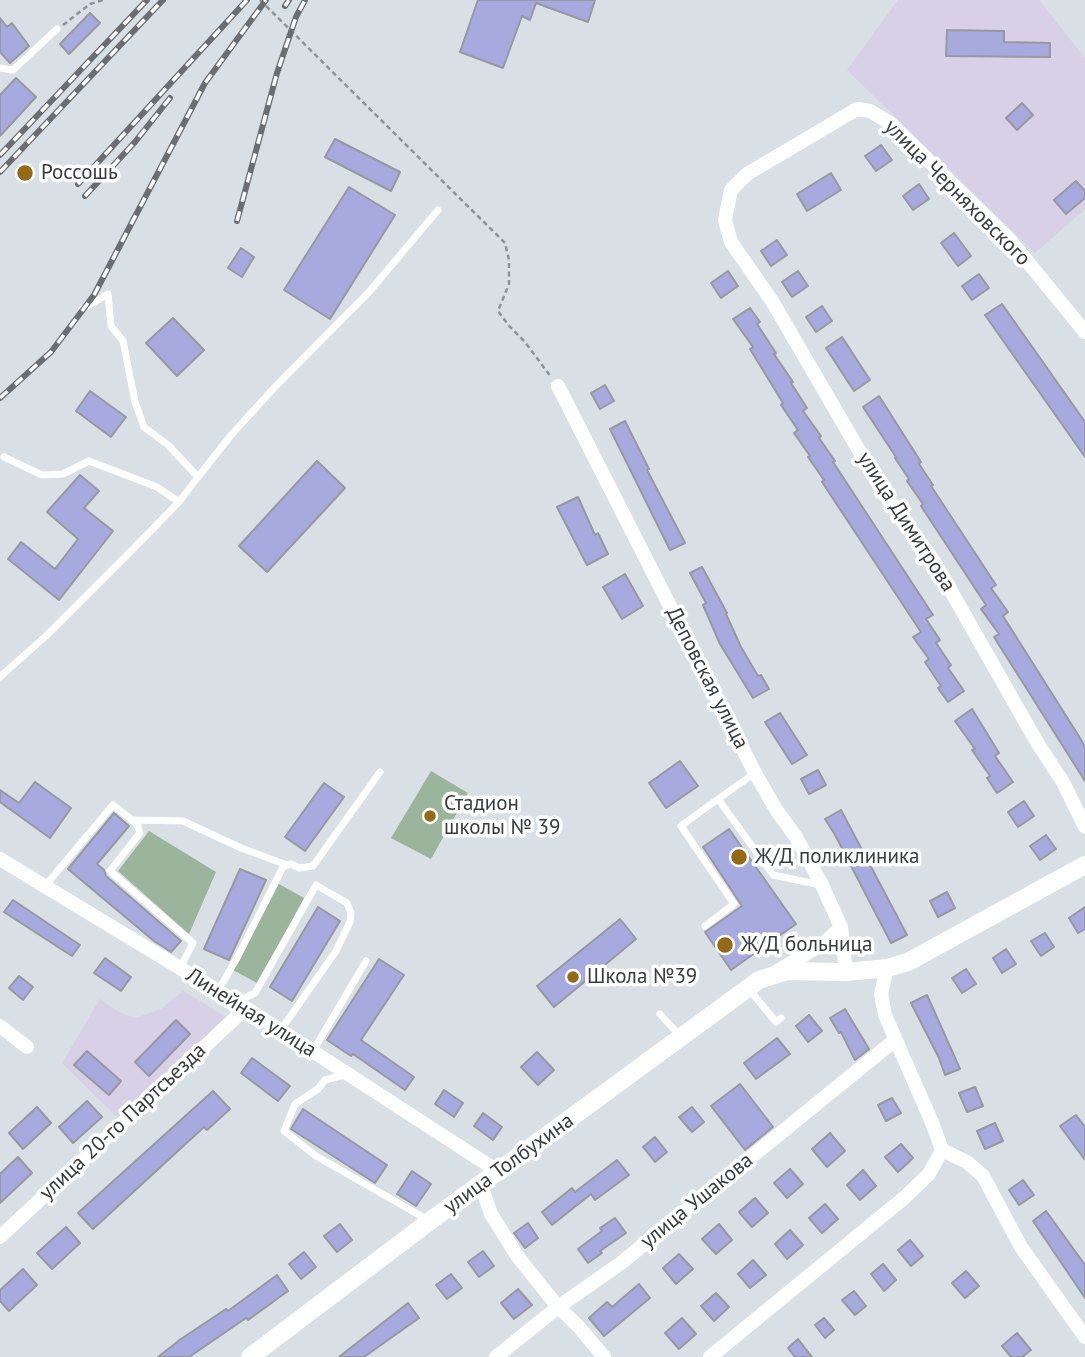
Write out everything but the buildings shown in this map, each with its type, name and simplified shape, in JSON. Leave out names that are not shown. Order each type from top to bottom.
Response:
[{"type":"street","name":"улица Черняховского","points":[[725,220],[731,190],[747,174],[857,109],[870,111],[890,123],[1009,239],[1083,324]]},
{"type":"street","name":"улица Димитрова","points":[[725,220],[731,242],[772,300],[885,495],[935,563],[1038,744],[1063,782],[1085,827]]},
{"type":"street","name":"Деповская улица","points":[[558,386],[755,773],[822,885],[841,927],[846,972]]},
{"type":"street","name":"Линейная улица","points":[[0,859],[241,1005],[499,1172]]},
{"type":"street","name":"улица Толбухина","points":[[771,975],[787,971],[846,972],[887,968],[908,962],[1085,865]]},
{"type":"street","name":"улица Толбухина","points":[[250,1357],[748,987],[824,943],[841,927]]},
{"type":"street","points":[[887,968],[881,994],[885,1015],[942,1150],[967,1162],[983,1176],[1021,1247],[1085,1337]]},
{"type":"street","name":"улица 20-го Партсъезда","points":[[0,1237],[241,1005]]},
{"type":"street","points":[[0,1026],[27,1048]]},
{"type":"street","name":"улица Ушакова","points":[[496,1357],[558,1307],[621,1262],[895,1040]]},
{"type":"street","points":[[710,1357],[904,1198],[929,1174],[942,1150]]},
{"type":"street","points":[[481,1185],[491,1214],[511,1246],[558,1307],[604,1357]]},
{"type":"lane","points":[[0,68],[13,71],[57,29]]},
{"type":"lane","points":[[0,677],[47,635],[178,502],[232,434],[369,292],[438,210]]},
{"type":"lane","points":[[82,309],[108,294],[111,326],[123,341],[135,402],[144,427],[168,446],[198,477]]},
{"type":"lane","points":[[4,457],[42,475],[63,474],[89,461],[157,487],[178,502]]},
{"type":"lane","points":[[218,991],[283,867],[291,864],[299,868],[313,866],[380,772]]},
{"type":"lane","points":[[705,926],[734,904],[681,826],[755,773]]},
{"type":"lane","points":[[718,799],[773,876],[822,885]]},
{"type":"lane","points":[[45,886],[113,805],[132,820],[140,834],[110,871],[193,943],[180,969]]},
{"type":"lane","points":[[132,820],[183,821],[287,866]]},
{"type":"lane","points":[[241,1005],[255,993],[316,885],[347,903],[351,912],[350,922],[335,951],[280,1031]]},
{"type":"lane","points":[[313,1051],[366,961]]},
{"type":"lane","points":[[748,987],[776,1023],[781,1018]]},
{"type":"lane","points":[[660,1014],[681,1037]]},
{"type":"lane","points":[[348,1074],[325,1080],[318,1089],[295,1104],[284,1131],[316,1156],[430,1221]]},
{"type":"path","points":[[57,29],[90,4],[103,0]]},
{"type":"path","points":[[260,0],[505,243],[509,260],[509,284],[498,312],[526,342],[558,386]]},
{"type":"shaded area","points":[[898,0],[1039,0],[1085,58],[1085,209],[1035,253],[847,70]]},
{"type":"shaded area","points":[[183,991],[226,1017],[119,1119],[62,1063],[100,999],[119,1012],[135,1018],[161,1009]]},
{"type":"green space","name":"Стадион школы № 39","points":[[431,771],[468,793],[431,859],[391,838]]},
{"type":"green space","points":[[149,831],[216,872],[189,934],[118,871]]},
{"type":"green space","points":[[279,884],[304,898],[259,984],[233,970]]},
{"type":"railway","points":[[0,155],[147,0]]},
{"type":"railway","points":[[0,172],[163,0]]},
{"type":"railway","points":[[78,184],[247,0]]},
{"type":"railway","points":[[0,398],[51,352],[94,295],[205,83],[266,0]]},
{"type":"railway","points":[[285,6],[289,0]]},
{"type":"railway","points":[[237,221],[277,73],[296,17],[305,0]]},
{"type":"railway","points":[[85,196],[135,142],[170,98]]},
{"type":"place","name":"Россошь","points":[[25,173]]},
{"type":"place","name":"Стадион школы № 39","points":[[430,816]]},
{"type":"place","name":"Ж/Д поликлиника","points":[[739,857]]},
{"type":"place","name":"Ж/Д больница","points":[[725,945]]},
{"type":"place","name":"Школа №39","points":[[573,977]]}]
